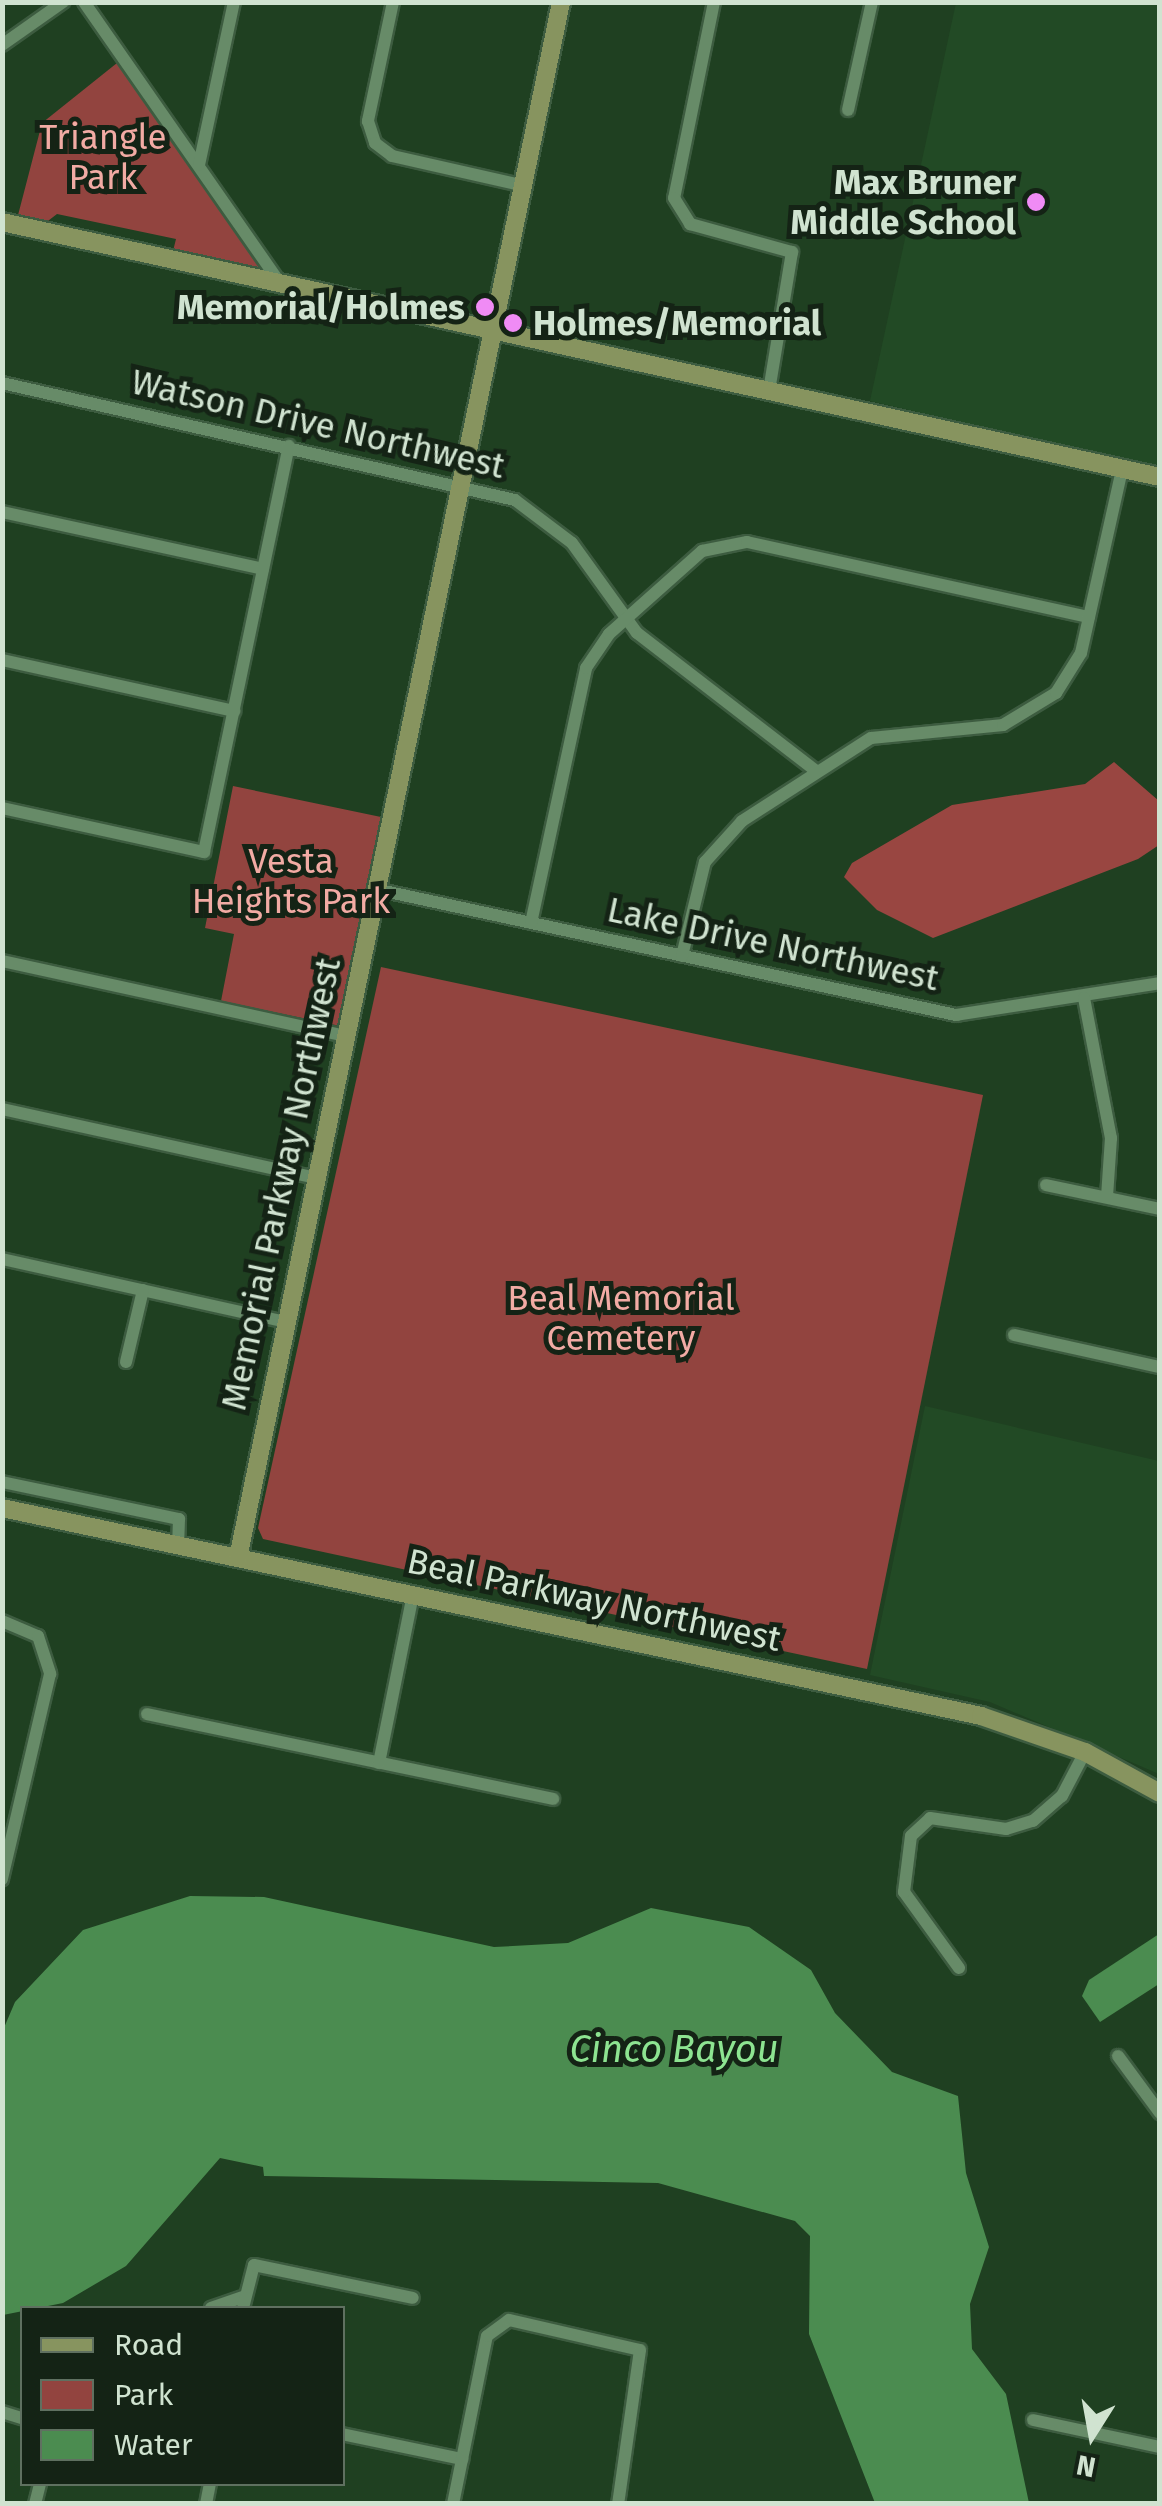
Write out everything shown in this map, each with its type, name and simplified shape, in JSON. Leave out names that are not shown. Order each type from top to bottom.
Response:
[{"type":"street","points":[[2,45],[63,2]]},
{"type":"street","points":[[84,2],[280,283]]},
{"type":"street","points":[[198,165],[234,2]]},
{"type":"street","points":[[393,2],[368,122],[375,144],[392,156],[521,185]]},
{"type":"street","name":"Memorial Parkway Northwest","points":[[238,1558],[490,329],[561,2]]},
{"type":"street","points":[[714,2],[674,198],[690,224],[792,252],[769,391]]},
{"type":"street","points":[[848,110],[872,2]]},
{"type":"street","points":[[2,222],[1160,477]]},
{"type":"street","name":"Watson Drive Northwest","points":[[2,383],[458,484],[544,517],[627,617],[815,770]]},
{"type":"street","points":[[2,808],[204,852],[289,446]]},
{"type":"street","points":[[682,956],[709,856],[730,830],[815,770],[883,734],[983,728],[1032,713],[1067,680],[1089,617],[1122,468]]},
{"type":"street","points":[[2,512],[264,570]]},
{"type":"street","points":[[531,923],[582,679],[627,617],[702,551],[737,542],[1089,617]]},
{"type":"street","points":[[2,660],[234,711]]},
{"type":"street","name":"Lake Drive Northwest","points":[[375,890],[956,1015],[1084,998],[1160,983]]},
{"type":"street","points":[[2,961],[345,1036]]},
{"type":"street","points":[[1084,998],[1111,1138],[1107,1198]]},
{"type":"street","points":[[2,1109],[316,1178]]},
{"type":"street","points":[[1046,1185],[1160,1209]]},
{"type":"street","points":[[3,1261],[286,1322]]},
{"type":"street","points":[[126,1362],[143,1290]]},
{"type":"street","points":[[1014,1336],[1160,1368]]},
{"type":"street","points":[[2,1482],[179,1519],[178,1545]]},
{"type":"street","name":"Beal Parkway Northwest","points":[[2,1508],[981,1716],[1085,1752],[1160,1793]]},
{"type":"street","points":[[380,1763],[413,1595]]},
{"type":"street","points":[[2,1621],[50,1639],[48,1689],[2,1880]]},
{"type":"street","points":[[147,1714],[552,1800]]},
{"type":"street","points":[[959,1968],[904,1892],[911,1836],[930,1818],[1006,1829],[1034,1821],[1062,1796],[1085,1752]]},
{"type":"street","points":[[1118,2056],[1160,2114]]},
{"type":"street","points":[[244,2302],[254,2265],[413,2298]]},
{"type":"street","points":[[452,2504],[488,2336],[504,2321],[640,2350],[618,2504]]},
{"type":"street","points":[[1033,2420],[1160,2447]]},
{"type":"street","points":[[345,2435],[462,2459]]},
{"type":"shaded area","name":"Max Bruner Middle School","points":[[956,3],[1159,3],[1159,468],[870,401]]},
{"type":"shaded area","points":[[1114,762],[1159,801],[1159,845],[1138,859],[933,938],[877,910],[844,877],[852,863],[952,805],[1085,784]]},
{"type":"shaded area","points":[[925,1406],[1159,1461],[1159,1774],[990,1702],[870,1675]]},
{"type":"green space","name":"Triangle Park","points":[[117,63],[265,273],[173,251],[176,239],[57,214],[44,224],[17,219],[42,123]]},
{"type":"green space","name":"Vesta Heights Park","points":[[233,786],[381,817],[340,1026],[221,1001],[234,934],[205,928]]},
{"type":"green space","name":"Beal Memorial Cemetery","points":[[381,967],[983,1095],[867,1669],[263,1539],[258,1528]]},
{"type":"water","name":"Cinco Bayou","points":[[190,1896],[264,1897],[494,1947],[568,1943],[651,1908],[749,1927],[811,1970],[835,2013],[892,2072],[958,2096],[966,2173],[989,2247],[970,2304],[972,2349],[1006,2394],[1029,2503],[875,2503],[809,2334],[810,2236],[795,2221],[658,2183],[264,2176],[263,2167],[220,2158],[126,2266],[63,2303],[20,2306],[20,2312],[3,2315],[3,2030],[15,2002],[83,1930]]},
{"type":"water","points":[[1159,1934],[1159,1984],[1100,2022],[1082,1996],[1089,1980]]},
{"type":"place","name":"Max Bruner Middle School","points":[[1036,202]]},
{"type":"place","name":"Memorial/Holmes","points":[[485,307]]},
{"type":"place","name":"Holmes/Memorial","points":[[513,323]]}]
